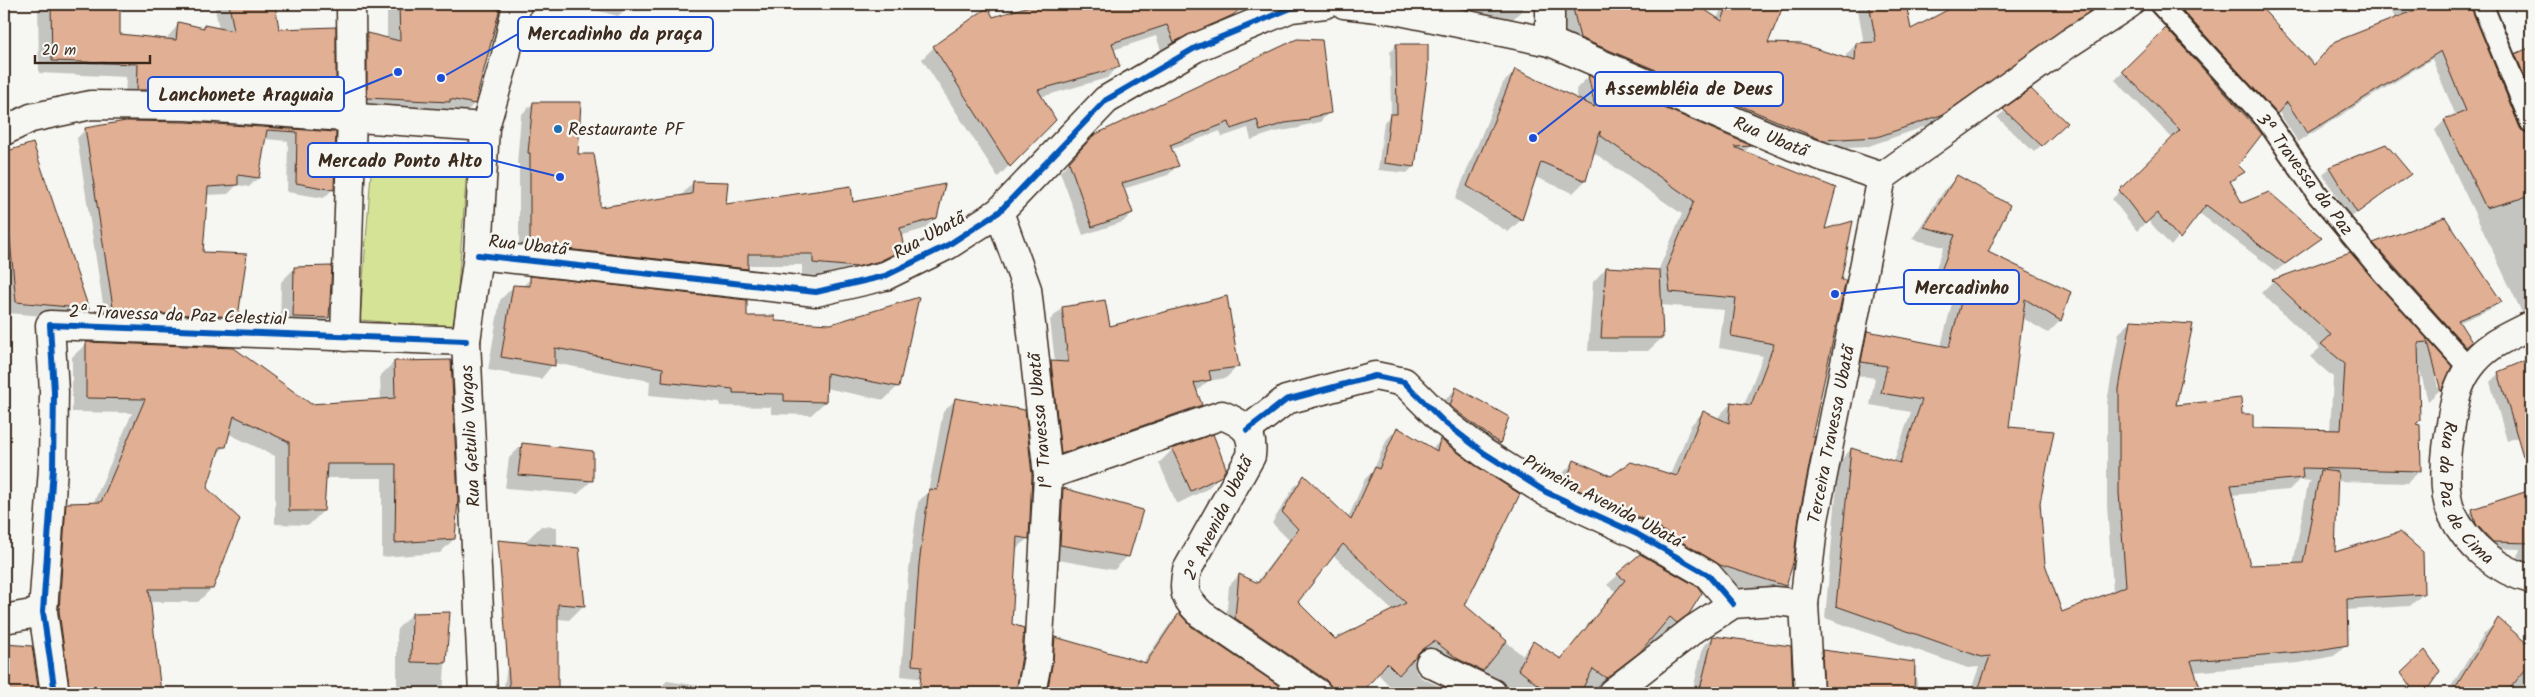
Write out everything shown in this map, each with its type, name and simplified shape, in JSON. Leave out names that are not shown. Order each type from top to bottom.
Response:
[{"type":"street","points":[[344,337],[352,117],[351,4]]},
{"type":"street","name":"Rua Getulio Vargas","points":[[483,693],[466,341],[478,255],[485,127],[505,58],[516,4]]},
{"type":"street","name":"Rua Ubatã","points":[[478,255],[816,292],[885,276],[948,245],[999,212],[1106,100],[1195,48],[1291,8],[1324,4]]},
{"type":"street","name":"Rua Ubatã","points":[[1344,4],[1395,10],[1550,42],[1792,146],[1882,177]]},
{"type":"street","points":[[1550,4],[1550,42]]},
{"type":"street","points":[[1882,177],[2069,43],[2129,4]]},
{"type":"street","points":[[4,131],[31,118],[90,105],[187,106],[485,127]]},
{"type":"street","name":"Terceira Travessa Ubatã","points":[[1809,693],[1804,604],[1814,520],[1882,177]]},
{"type":"street","name":"1ª Travessa Ubatã","points":[[999,212],[1027,289],[1048,475],[1038,656],[1031,693]]},
{"type":"street","name":"2ª Travessa da Paz Celestial","points":[[55,693],[43,612],[53,449],[54,392],[50,325],[466,341]]},
{"type":"street","name":"Rua da Paz de Cima","points":[[2531,325],[2487,347],[2469,368],[2457,389],[2447,445],[2445,474],[2451,513],[2472,543],[2500,568],[2531,579]]},
{"type":"street","name":"Primeira Avenida Ubatá","points":[[1247,430],[1286,400],[1375,376],[1404,382],[1444,422],[1484,453],[1546,492],[1637,534],[1708,575],[1733,604]]},
{"type":"street","name":"2ª Avenida Ubatã","points":[[1048,475],[1222,415],[1235,420],[1247,430],[1252,442],[1251,456],[1188,570],[1184,588],[1189,602],[1202,614],[1317,693]]},
{"type":"street","points":[[1612,693],[1694,629],[1733,604],[1774,601],[1804,604]]},
{"type":"street","points":[[4,619],[43,612]]},
{"type":"street","points":[[1430,663],[1492,693]]},
{"type":"lane","name":"3ª Travessa da Paz","points":[[2160,4],[2266,119],[2318,196],[2469,368]]},
{"type":"lane","points":[[2482,4],[2531,123]]},
{"type":"green space","points":[[373,146],[468,154],[455,328],[360,320]]},
{"type":"building","points":[[51,4],[120,4],[120,34],[176,40],[178,22],[204,28],[204,25],[234,31],[229,4],[275,4],[279,29],[336,27],[336,101],[188,90],[137,90],[138,64],[52,61]]},
{"type":"building","points":[[399,4],[500,8],[475,104],[450,99],[450,102],[367,98],[367,33],[400,41]]},
{"type":"building","points":[[1036,4],[1246,4],[1233,15],[1174,42],[1167,25],[1112,43],[1120,67],[1038,90],[1056,120],[1010,167],[933,46],[988,7],[993,17]]},
{"type":"building","points":[[1572,4],[1696,4],[1722,21],[1728,4],[1784,4],[1768,43],[1801,44],[1855,61],[1856,43],[1876,42],[1869,4],[1906,4],[1911,29],[1959,4],[2101,4],[1944,114],[1877,137],[1822,140],[1580,38]]},
{"type":"building","points":[[2190,4],[2258,4],[2314,65],[2334,42],[2431,4],[2470,4],[2520,128],[2524,133],[2531,135],[2531,196],[2486,208],[2444,120],[2466,111],[2441,51],[2307,133],[2287,102],[2277,114],[2183,11]]},
{"type":"building","points":[[2166,28],[2262,134],[2238,165],[2245,172],[2230,181],[2242,203],[2269,192],[2322,238],[2285,264],[2206,205],[2180,239],[2157,213],[2145,224],[2119,190],[2180,130],[2122,71]]},
{"type":"building","points":[[1297,39],[1322,40],[1331,113],[1309,118],[1309,120],[1285,123],[1260,131],[1257,120],[1231,129],[1229,122],[1170,145],[1179,166],[1122,183],[1133,213],[1092,227],[1069,162],[1094,135]]},
{"type":"building","points":[[1396,44],[1428,44],[1428,69],[1415,167],[1384,163],[1390,114],[1397,114]]},
{"type":"building","points":[[2531,47],[2531,92],[2515,54]]},
{"type":"building","points":[[1515,69],[1595,107],[1588,75],[1752,146],[1734,147],[1836,188],[1825,229],[1853,221],[1841,280],[1846,280],[1812,436],[1815,436],[1799,517],[1793,563],[1786,586],[1720,565],[1645,520],[1565,484],[1574,460],[1611,476],[1631,462],[1677,476],[1703,411],[1729,423],[1731,402],[1751,405],[1774,344],[1731,336],[1736,298],[1670,292],[1667,266],[1694,201],[1601,136],[1600,131],[1586,181],[1541,162],[1522,220],[1467,186]]},
{"type":"building","points":[[2031,89],[2067,123],[2042,146],[2003,109]]},
{"type":"building","points":[[533,102],[581,102],[578,154],[594,154],[600,191],[600,207],[692,194],[693,181],[728,182],[726,204],[851,186],[853,202],[945,184],[937,218],[900,228],[904,249],[880,261],[856,267],[813,263],[813,254],[748,254],[748,269],[530,245],[530,153],[528,153]]},
{"type":"building","points":[[126,121],[186,122],[336,132],[334,190],[296,183],[297,132],[267,130],[259,178],[238,175],[238,185],[208,187],[203,252],[247,254],[238,317],[95,311],[113,307],[85,128]]},
{"type":"building","points":[[33,143],[89,309],[16,302],[8,219],[4,220],[4,152]]},
{"type":"building","points":[[2386,144],[2411,174],[2357,213],[2329,167]]},
{"type":"building","points":[[1957,175],[2010,205],[1988,252],[2071,292],[2061,321],[2025,299],[2009,427],[2054,431],[2040,503],[2045,564],[2062,612],[2126,586],[2119,493],[2119,389],[2131,320],[2193,324],[2176,405],[2241,398],[2242,414],[2253,414],[2253,428],[2341,430],[2345,364],[2321,344],[2331,335],[2272,280],[2350,252],[2452,366],[2441,391],[2428,342],[2418,343],[2420,420],[2416,424],[2420,425],[2421,471],[2302,468],[2303,478],[2231,485],[2250,565],[2303,563],[2320,470],[2338,472],[2335,552],[2400,532],[2423,552],[2424,594],[2347,599],[2348,645],[2312,651],[2191,661],[2202,693],[1977,693],[1990,656],[1981,657],[1836,606],[1851,448],[1900,463],[1922,400],[1881,393],[1887,366],[1861,362],[1867,331],[1949,347],[1964,291],[1937,281],[1955,235],[1924,227]]},
{"type":"building","points":[[2445,217],[2502,302],[2458,320],[2472,342],[2466,347],[2373,243]]},
{"type":"building","points":[[332,266],[329,318],[293,317],[294,267]]},
{"type":"building","points":[[1606,267],[1660,270],[1663,338],[1601,338]]},
{"type":"building","points":[[530,276],[747,300],[747,316],[775,316],[775,321],[831,324],[919,297],[899,387],[827,373],[826,402],[784,401],[784,394],[733,393],[733,389],[662,382],[663,368],[555,348],[555,366],[501,357],[513,285],[530,286]]},
{"type":"building","points":[[1227,296],[1239,367],[1209,371],[1211,380],[1194,383],[1202,405],[1061,454],[1051,361],[1068,362],[1062,307],[1105,300],[1110,326]]},
{"type":"building","points":[[86,342],[234,348],[311,404],[395,398],[394,361],[451,360],[458,499],[455,539],[395,543],[396,464],[327,464],[324,511],[289,511],[289,442],[234,416],[226,447],[220,447],[207,488],[240,519],[213,589],[149,589],[161,693],[70,693],[59,611],[66,503],[101,502],[145,399],[86,398]]},
{"type":"building","points":[[2531,358],[2531,455],[2523,456],[2498,372]]},
{"type":"building","points":[[1456,387],[1509,417],[1500,444],[1450,406]]},
{"type":"building","points":[[955,398],[1025,410],[1032,475],[1029,539],[1017,537],[1012,624],[1024,628],[1016,693],[919,693],[922,666],[912,665],[919,564],[929,489],[937,490]]},
{"type":"building","points":[[1397,427],[1437,451],[1440,439],[1476,466],[1520,494],[1465,605],[1507,641],[1483,671],[1458,659],[1434,641],[1421,650],[1399,675],[1387,663],[1362,693],[1332,693],[1331,686],[1326,680],[1235,618],[1239,574],[1258,583],[1298,529],[1282,512],[1304,475],[1351,520],[1375,467],[1379,469]],"holes":[[[1343,544],[1406,603],[1335,639],[1298,602]]]},
{"type":"building","points":[[1213,434],[1226,468],[1222,476],[1191,491],[1172,449]]},
{"type":"building","points":[[522,443],[593,451],[593,481],[518,475]]},
{"type":"building","points":[[1063,488],[1143,510],[1129,557],[1060,545]]},
{"type":"building","points":[[2531,490],[2531,543],[2493,542],[2476,524],[2472,509]]},
{"type":"building","points":[[498,540],[579,548],[585,606],[558,604],[558,693],[510,693]]},
{"type":"building","points":[[1640,554],[1698,587],[1702,593],[1689,614],[1677,623],[1670,617],[1640,652],[1606,678],[1593,669],[1580,693],[1548,693],[1518,669],[1533,641],[1561,659],[1625,580],[1617,574]]},
{"type":"building","points":[[450,612],[446,663],[411,662],[412,613]]},
{"type":"building","points":[[1179,613],[1192,627],[1290,693],[1047,693],[1055,637],[1146,663]]},
{"type":"building","points":[[2498,618],[2531,647],[2531,663],[2506,693],[2452,693]]},
{"type":"building","points":[[1713,636],[1791,646],[1793,693],[1699,693]]},
{"type":"building","points":[[4,644],[32,646],[39,693],[4,693]]},
{"type":"building","points":[[1822,650],[1915,662],[1914,693],[1824,693]]},
{"type":"building","points":[[2425,650],[2440,671],[2425,693],[2415,693],[2401,673]]},
{"type":"cycle path","points":[[478,255],[816,292],[885,276],[948,245],[999,212],[1106,100],[1195,48],[1291,8],[1325,4]]},
{"type":"cycle path","points":[[55,693],[43,612],[53,468],[54,392],[50,325],[466,341]]},
{"type":"cycle path","points":[[1247,430],[1286,400],[1375,376],[1404,382],[1444,422],[1484,453],[1546,492],[1637,534],[1708,575],[1733,604]]},
{"type":"place","name":"Lanchonete Araguaia","points":[[398,72]]},
{"type":"place","name":"Mercadinho da praça","points":[[441,78]]},
{"type":"place","name":"Restaurante PF","points":[[558,129]]},
{"type":"place","name":"Assembléia de Deus","points":[[1533,138]]},
{"type":"place","name":"Mercado Ponto Alto","points":[[560,177]]},
{"type":"place","name":"Mercadinho","points":[[1835,294]]}]
